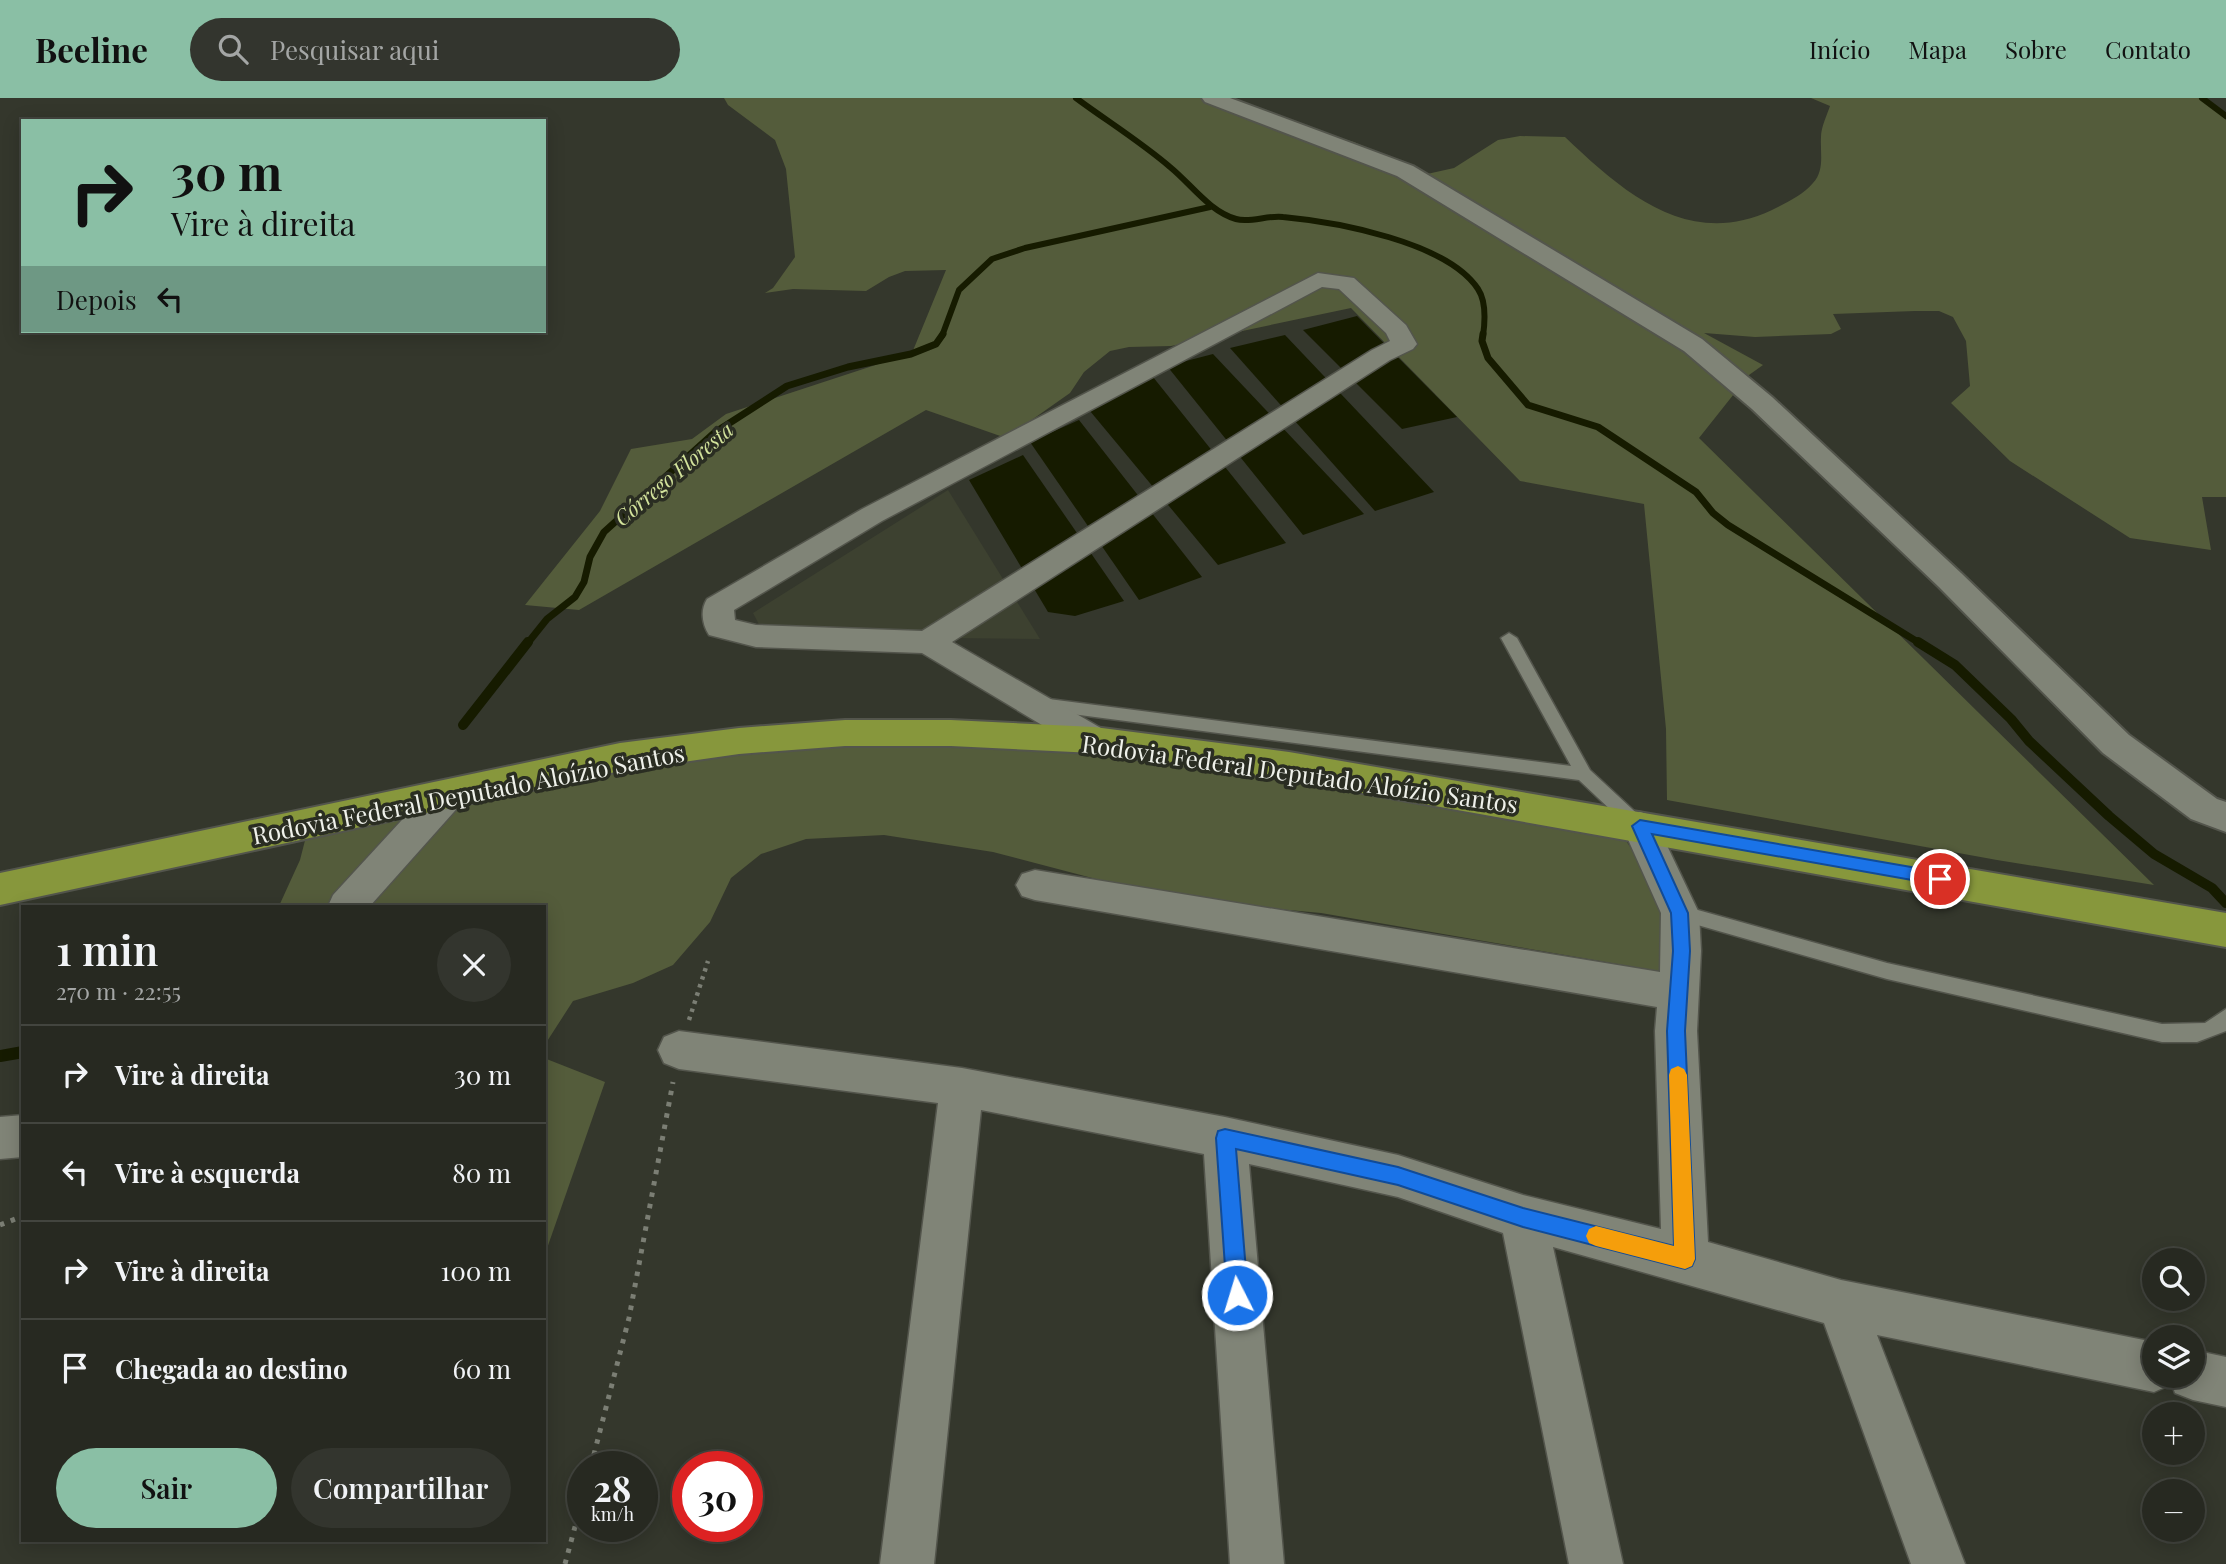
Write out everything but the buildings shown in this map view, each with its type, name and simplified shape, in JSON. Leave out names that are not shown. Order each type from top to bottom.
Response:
[{"type":"highway","name":"Rodovia Federal Deputado Aloízio Santos","points":[[0,889],[620,757],[739,741],[845,733],[951,733],[1094,740],[1301,768],[2226,930]]},
{"type":"street","points":[[1212,98],[1405,171],[1693,345],[1762,403],[1951,580],[2116,744],[2204,808],[2226,817]]},
{"type":"street","points":[[928,642],[1381,355],[1404,344],[1397,330],[1346,283],[1318,280],[872,515],[718,606],[720,627],[756,636],[928,642],[1094,740]]},
{"type":"street","points":[[347,905],[447,794]]},
{"type":"street","points":[[1640,826],[1679,913],[1681,951],[1676,1031],[1685,1259]]},
{"type":"street","points":[[1035,884],[1678,993]]},
{"type":"street","points":[[679,1049],[962,1087],[1225,1138],[1398,1176],[1523,1217],[1685,1259],[1841,1304],[2142,1365]]},
{"type":"street","points":[[907,1564],[962,1087]]},
{"type":"street","points":[[0,1138],[21,1136]]},
{"type":"street","points":[[1225,1138],[1257,1564]]},
{"type":"street","points":[[1523,1217],[1596,1564]]},
{"type":"street","points":[[1841,1304],[1938,1564]]},
{"type":"street","points":[[2205,1378],[2226,1382]]},
{"type":"lane","points":[[1509,638],[1584,774],[1640,826]]},
{"type":"lane","points":[[1034,703],[1584,774]]},
{"type":"lane","points":[[1679,913],[1887,971],[2162,1033],[2197,1034],[2219,1027],[2226,1018]]},
{"type":"path","points":[[595,1451],[629,1318],[679,1049],[708,961]]},
{"type":"path","points":[[0,1225],[21,1217]]},
{"type":"path","points":[[565,1564],[571,1542]]},
{"type":"shaded area","points":[[724,98],[1214,98],[1231,106],[1354,142],[1427,174],[1454,168],[1498,140],[1520,136],[1565,137],[1634,195],[1685,219],[1712,223],[1741,221],[1772,210],[1799,195],[1817,178],[1821,167],[1821,133],[1830,106],[1811,98],[2205,98],[2226,120],[2226,497],[2202,497],[2211,550],[2130,538],[2010,461],[1951,403],[1970,386],[1966,341],[1953,317],[1939,311],[1833,314],[1841,329],[1831,334],[1755,337],[1704,333],[1763,365],[1749,375],[1699,438],[2154,885],[1997,860],[1667,800],[1666,729],[1644,504],[1520,481],[1351,308],[1171,346],[1129,347],[1110,351],[1084,372],[1070,393],[1006,438],[926,410],[579,610],[525,605],[600,511],[631,449],[692,439],[726,414],[912,353],[946,270],[905,271],[866,291],[793,289],[765,293],[773,288],[795,257],[786,169],[775,140],[728,105]]},
{"type":"shaded area","points":[[1357,316],[1457,417],[1402,429],[1303,330]]},
{"type":"shaded area","points":[[1285,335],[1434,492],[1375,511],[1230,348]]},
{"type":"shaded area","points":[[1213,354],[1364,514],[1303,535],[1167,366]]},
{"type":"shaded area","points":[[1149,372],[1286,543],[1218,565],[1090,411],[1122,379]]},
{"type":"shaded area","points":[[1079,420],[1202,577],[1139,600],[1030,442]]},
{"type":"shaded area","points":[[1023,455],[1124,601],[1075,616],[1048,612],[969,480]]},
{"type":"shaded area","points":[[948,490],[1040,639],[765,636],[753,613]]},
{"type":"shaded area","points":[[881,737],[1178,760],[1623,837],[1647,872],[1660,899],[1669,926],[1669,952],[1664,972],[1321,913],[1222,904],[1115,884],[993,852],[884,835],[806,839],[761,854],[731,878],[710,922],[673,965],[633,983],[573,1001],[546,1043],[546,905],[279,905],[300,860],[311,817],[451,786]]},
{"type":"shaded area","points":[[546,1059],[605,1082],[546,1251]]},
{"type":"waterway","points":[[1076,98],[1136,140],[1178,174],[1209,204],[1226,215],[1241,220],[1277,217],[1332,224],[1389,237],[1442,259],[1463,273],[1481,294],[1484,312],[1483,336]]},
{"type":"waterway","points":[[2202,98],[2226,116]]},
{"type":"waterway","name":"Córrego Floresta","points":[[942,335],[959,290],[992,259],[1025,248],[1210,207]]},
{"type":"waterway","points":[[1483,334],[1482,341],[1488,358],[1528,405],[1598,427],[1696,492],[1713,513],[1728,525],[1921,644]]},
{"type":"waterway","name":"Córrego Floresta","points":[[527,644],[547,619],[575,597],[584,582],[590,557],[604,532],[714,433],[787,386],[848,367],[911,354],[936,344],[942,335]]},
{"type":"waterway","name":"Córrego Floresta","points":[[463,725],[528,642]]},
{"type":"waterway","points":[[1918,642],[1955,665],[2011,719],[2029,741],[2109,816],[2154,854],[2212,888],[2226,903]]},
{"type":"waterway","points":[[0,1056],[21,1052]]},
{"type":"slow traffic","points":[[1596,1236],[1685,1259],[1678,1075]]},
{"type":"route","points":[[1237,1295],[1225,1138],[1398,1176],[1523,1217],[1685,1259],[1676,1031],[1681,951],[1679,913],[1640,826],[1940,879]]}]
